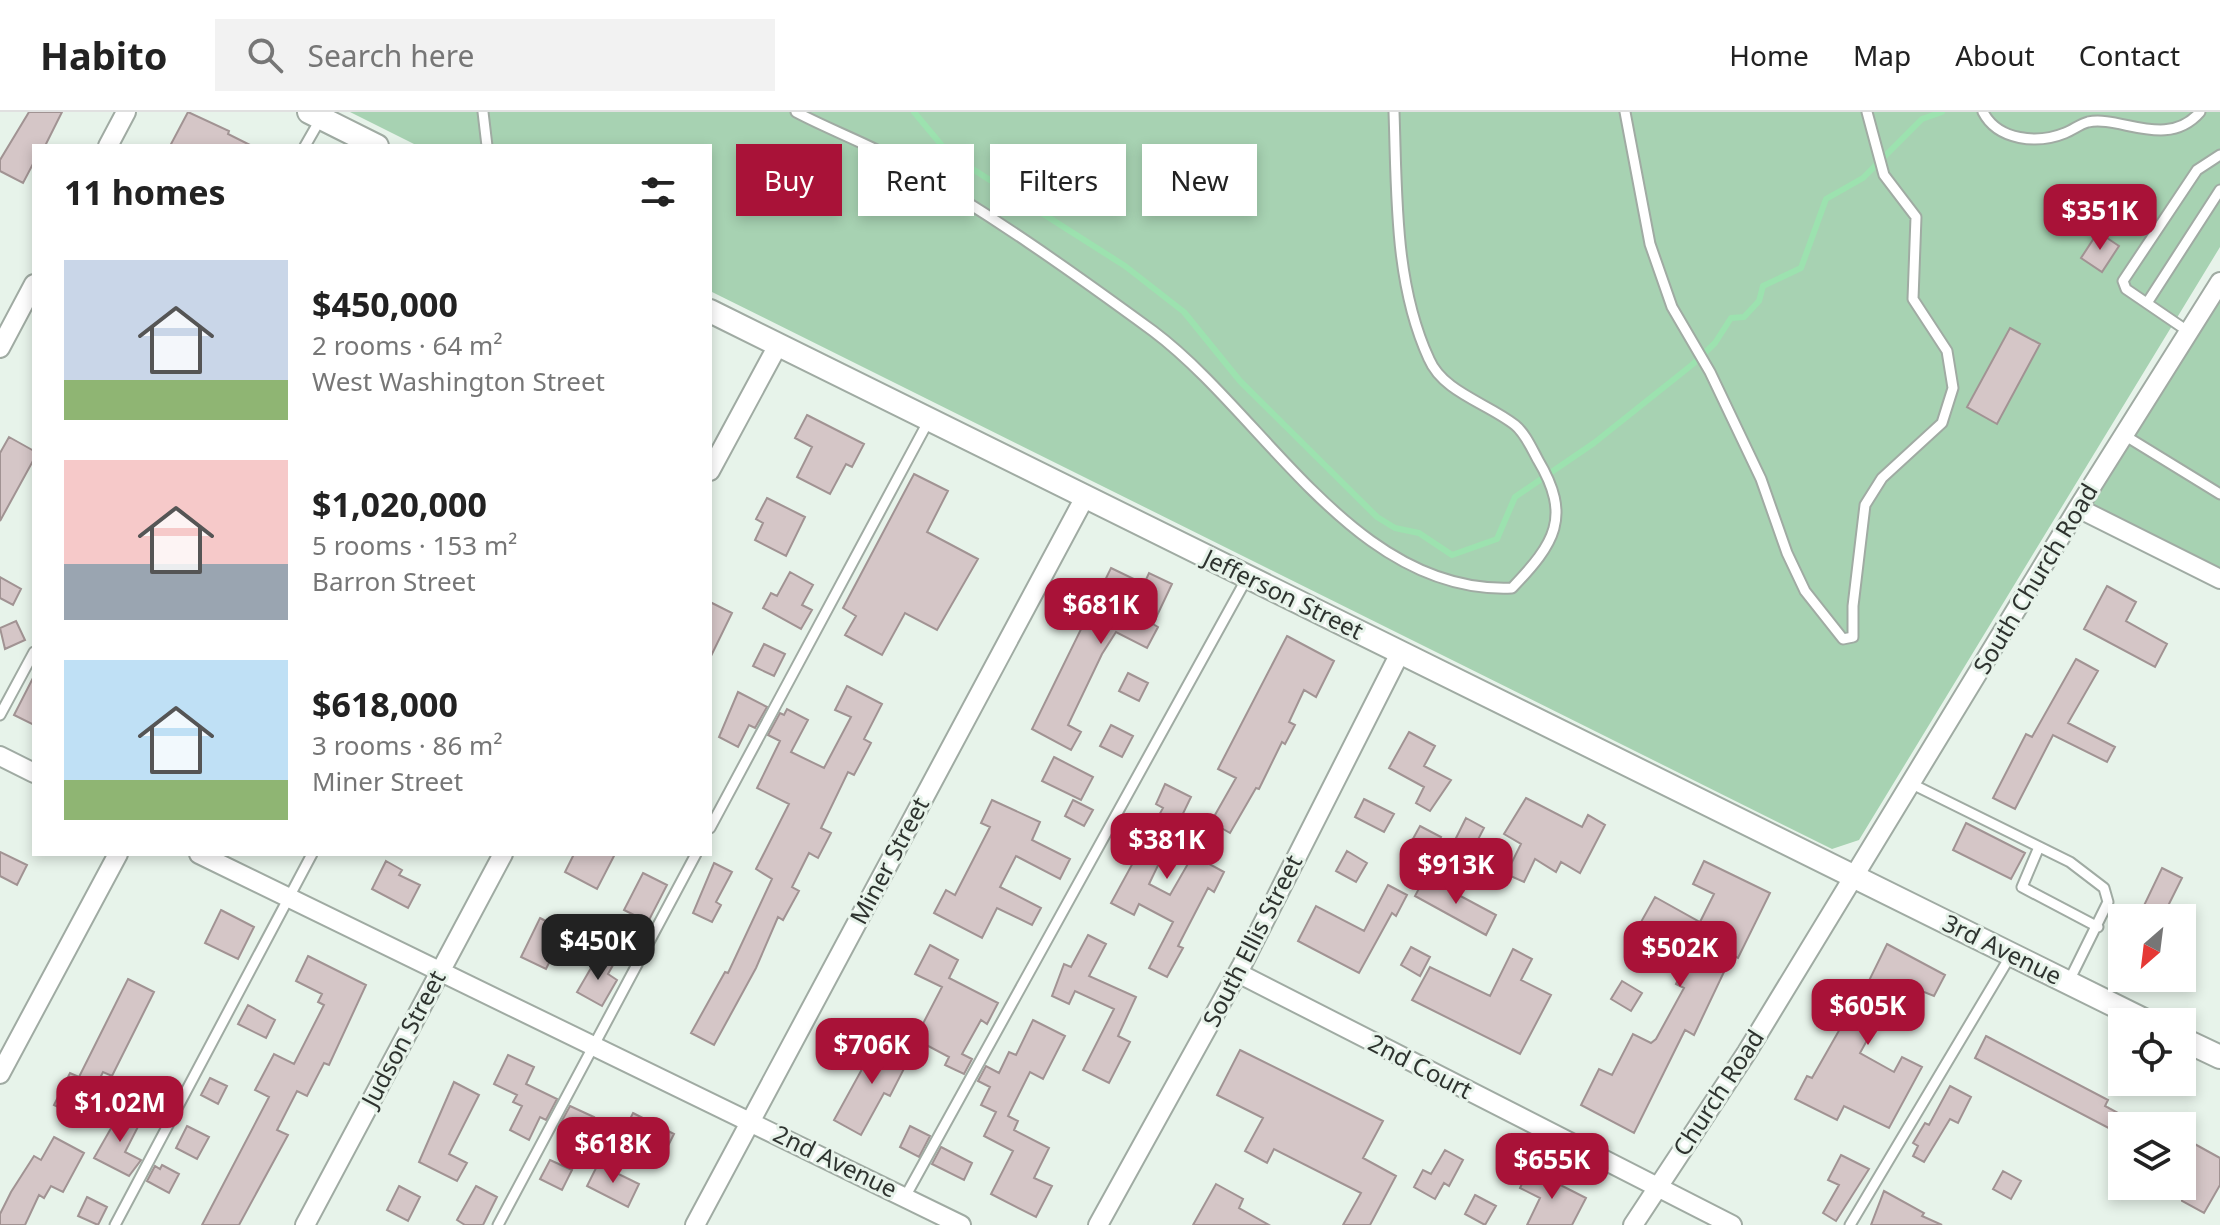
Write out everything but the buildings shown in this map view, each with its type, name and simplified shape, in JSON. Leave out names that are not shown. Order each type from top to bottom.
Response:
[{"type":"street","points":[[109,144],[126,112]]},
{"type":"street","points":[[315,115],[373,144]]},
{"type":"street","name":"South Church Road","points":[[1855,879],[2078,508],[2220,282]]},
{"type":"street","points":[[0,348],[32,288]]},
{"type":"street","name":"Jefferson Street","points":[[712,312],[1855,879]]},
{"type":"street","points":[[712,467],[778,345]]},
{"type":"street","name":"Miner Street","points":[[695,1225],[1085,497]]},
{"type":"street","points":[[2078,508],[2220,579]]},
{"type":"street","name":"South Ellis Street","points":[[1098,1225],[1238,973],[1400,653]]},
{"type":"street","points":[[0,756],[32,772]]},
{"type":"street","points":[[0,1074],[117,856]]},
{"type":"street","name":"2nd Avenue","points":[[203,856],[961,1225]]},
{"type":"street","name":"Judson Street","points":[[305,1225],[502,856]]},
{"type":"street","name":"3rd Avenue","points":[[1855,879],[2119,1008]]},
{"type":"street","name":"Church Road","points":[[1633,1225],[1722,1091],[1855,879]]},
{"type":"street","name":"2nd Court","points":[[1238,973],[1732,1225]]},
{"type":"street","points":[[2196,1046],[2220,1057]]},
{"type":"lane","points":[[483,112],[487,144]]},
{"type":"lane","points":[[796,112],[858,139],[984,212],[1155,333],[1224,393],[1318,497],[1379,546],[1433,577],[1478,589],[1512,588],[1531,568],[1554,533],[1559,509],[1555,488],[1518,427],[1445,382],[1429,360],[1401,270],[1394,112]]},
{"type":"lane","points":[[1625,112],[1650,244],[1672,307],[1708,368],[1761,479],[1805,591],[1843,639],[1853,637],[1853,606],[1865,505],[1882,478],[1942,423],[1953,388],[1947,351],[1913,299],[1916,217],[1884,175],[1867,112]]},
{"type":"lane","points":[[1983,112],[2006,135],[2034,140],[2063,134],[2089,121],[2142,130],[2176,128],[2200,112]]},
{"type":"lane","points":[[306,144],[315,115]]},
{"type":"lane","points":[[2189,332],[2126,289],[2123,281],[2197,170],[2220,155]]},
{"type":"lane","points":[[2147,303],[2220,190]]},
{"type":"lane","points":[[712,824],[929,420]]},
{"type":"lane","points":[[2124,435],[2220,494]]},
{"type":"lane","points":[[905,1197],[1247,578]]},
{"type":"lane","points":[[0,715],[32,656]]},
{"type":"lane","points":[[1912,784],[2087,872],[2104,888],[2108,902],[2068,983]]},
{"type":"lane","points":[[2039,847],[2022,887],[2098,927]]},
{"type":"lane","points":[[115,1225],[311,856]]},
{"type":"lane","points":[[498,1225],[695,856]]},
{"type":"lane","points":[[1850,1225],[2011,955]]},
{"type":"green space","points":[[350,112],[2220,112],[2220,247],[1859,840],[1832,849],[712,292],[712,144],[414,144]]},
{"type":"green space","points":[[2220,291],[2220,573],[2085,506]]},
{"type":"waterway","points":[[914,112],[949,154],[1125,266],[1184,312],[1240,381],[1377,517],[1395,528],[1419,533],[1452,555],[1497,539],[1515,497],[1594,443],[1693,364],[1715,343],[1731,318],[1744,317],[1759,301],[1763,286],[1801,268],[1826,199],[1863,178],[1922,119],[1942,112]]}]
